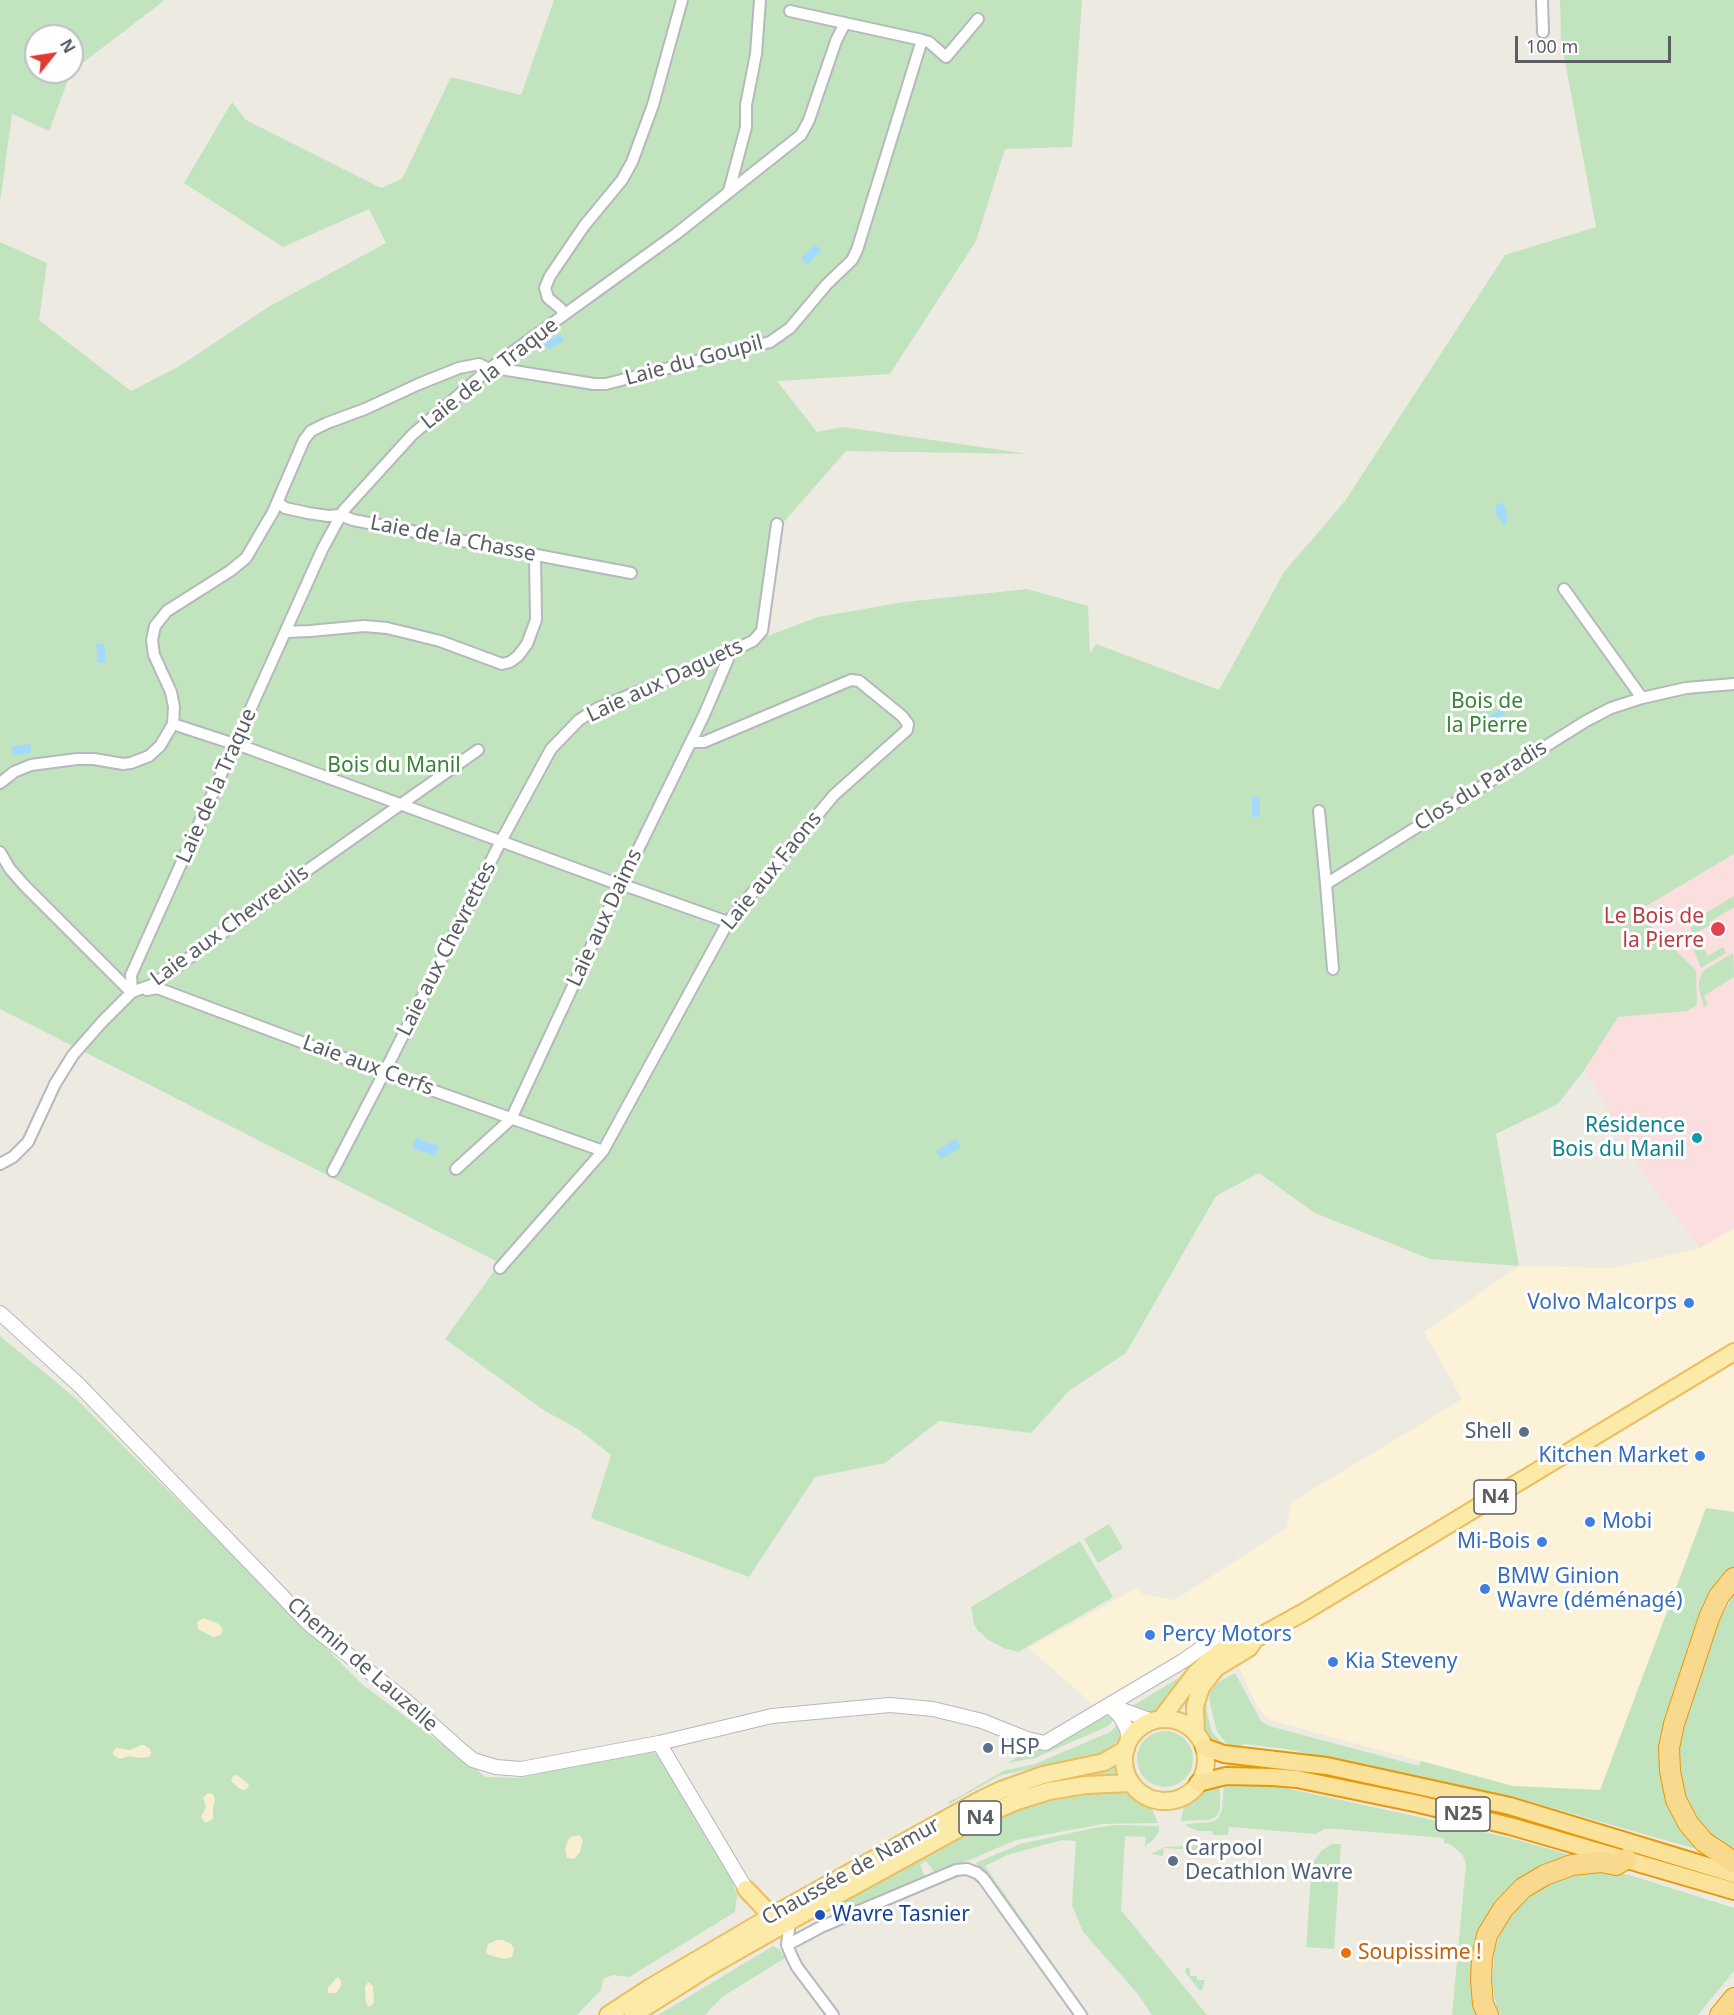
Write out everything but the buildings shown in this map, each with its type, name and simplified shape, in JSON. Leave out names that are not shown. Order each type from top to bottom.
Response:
[{"type":"highway","points":[[1734,1578],[1719,1596],[1709,1618],[1674,1724],[1669,1748],[1670,1771],[1676,1800],[1688,1823],[1704,1842],[1734,1862]]},
{"type":"highway","name":"N25","points":[[1200,1740],[1224,1754],[1327,1766],[1510,1806],[1734,1874]]},
{"type":"highway","name":"N25","points":[[1198,1783],[1226,1776],[1297,1779],[1419,1804],[1510,1826],[1734,1892]]},
{"type":"highway","points":[[1488,2015],[1483,2004],[1482,1958],[1487,1935],[1503,1909],[1523,1888],[1545,1875],[1572,1865],[1601,1862],[1616,1865],[1626,1859]]},
{"type":"highway","points":[[1720,2015],[1734,1998]]},
{"type":"main road","name":"Chaussée de Namur","points":[[608,2015],[651,1988],[757,1932],[1001,1790],[1042,1775],[1104,1762],[1127,1744],[1135,1731],[1156,1720],[1207,1662],[1219,1652],[1296,1617],[1734,1352]]},
{"type":"main road","name":"Chaussée de Namur","points":[[1198,1783],[1205,1769],[1206,1757],[1200,1740],[1195,1706],[1201,1686],[1216,1668],[1249,1648],[1249,1638]]},
{"type":"main road","points":[[1156,1720],[1174,1720],[1185,1724],[1200,1740]]},
{"type":"main road","points":[[1127,1744],[1124,1760],[1126,1771],[1131,1783],[1143,1794],[1151,1798],[1167,1800],[1184,1796],[1198,1783]]},
{"type":"main road","name":"Chaussée de Namur","points":[[783,1917],[1017,1801],[1068,1787],[1131,1783]]},
{"type":"main road","points":[[746,1888],[764,1908],[783,1917]]},
{"type":"main road","points":[[746,1888],[757,1932]]},
{"type":"main road","name":"Chaussée de Namur","points":[[633,2015],[757,1932]]},
{"type":"street","points":[[565,314],[548,298],[544,288],[584,226],[614,190],[632,162],[653,105],[682,0]]},
{"type":"street","points":[[729,191],[746,127],[746,105],[756,54],[760,0]]},
{"type":"street","points":[[1542,0],[1543,32]]},
{"type":"street","points":[[790,11],[929,42],[946,57],[978,19]]},
{"type":"street","name":"Laie de la Traque","points":[[132,992],[132,975],[322,550],[340,515],[412,435],[489,369],[676,234],[801,135],[809,120],[836,41],[845,23]]},
{"type":"street","name":"Laie du Goupil","points":[[173,724],[174,707],[171,692],[153,648],[155,626],[167,611],[230,571],[246,558],[262,534],[300,449],[311,431],[459,368],[478,364],[489,369],[606,384],[770,342],[790,328],[827,284],[852,260],[857,250],[922,40]]},
{"type":"street","name":"Laie de la Chasse","points":[[278,502],[285,507],[308,513],[340,515],[353,520],[631,573]]},
{"type":"street","name":"Laie aux Daguets","points":[[567,731],[598,708],[753,641],[762,631],[777,524]]},
{"type":"street","points":[[286,632],[310,632],[364,626],[387,628],[440,641],[502,664],[510,662],[527,644],[536,620],[535,555]]},
{"type":"street","points":[[1564,589],[1642,698]]},
{"type":"street","name":"Laie aux Daims","points":[[456,1169],[511,1119],[620,885],[691,742],[718,683],[729,651]]},
{"type":"street","name":"Laie aux Faons","points":[[500,1268],[603,1151],[728,922],[827,802],[907,730],[908,724],[902,716],[859,681],[851,680],[704,742],[691,742]]},
{"type":"street","name":"Clos du Paradis","points":[[1326,884],[1586,721],[1611,708],[1686,688],[1734,684]]},
{"type":"street","points":[[0,783],[14,772],[31,765],[48,762],[94,759],[123,764],[140,761],[160,746],[173,724],[234,746],[242,746],[401,806],[728,922]]},
{"type":"street","name":"Laie aux Chevrettes","points":[[333,1171],[544,760],[567,731]]},
{"type":"street","name":"Laie aux Chevreuils","points":[[0,1164],[13,1157],[28,1142],[55,1084],[73,1055],[132,992],[154,984],[302,874],[478,750]]},
{"type":"street","points":[[1319,811],[1333,969]]},
{"type":"street","points":[[0,852],[25,886],[132,992]]},
{"type":"street","name":"Laie aux Cerfs","points":[[132,992],[157,988],[384,1073],[603,1151]]},
{"type":"street","name":"Chemin de Lauzelle","points":[[0,1313],[79,1385],[309,1624],[405,1700],[473,1760],[496,1767],[521,1769],[659,1743],[772,1716],[890,1705],[933,1709],[982,1721],[1027,1739],[1045,1743],[1183,1661],[1210,1642],[1227,1637],[1249,1638]]},
{"type":"street","points":[[1109,1705],[1156,1720]]},
{"type":"street","points":[[1109,1705],[1128,1729],[1127,1744]]},
{"type":"street","points":[[659,1743],[746,1888]]},
{"type":"street","points":[[787,1945],[821,1927],[956,1870],[967,1869],[977,1872],[983,1878],[1081,2015]]},
{"type":"street","points":[[783,1917],[787,1945],[797,1967],[833,2015]]},
{"type":"street","points":[[757,1932],[787,1945]]},
{"type":"shaded area","points":[[1734,854],[1734,1228],[1700,1248],[1642,1172],[1585,1069],[1618,1017],[1687,1011],[1696,970],[1635,912]]},
{"type":"shaded area","points":[[1734,1228],[1734,1512],[1706,1508],[1601,1790],[1513,1786],[1273,1721],[1264,1715],[1256,1704],[1239,1667],[1215,1638],[1093,1705],[1029,1648],[1138,1587],[1142,1594],[1175,1600],[1286,1528],[1292,1502],[1462,1399],[1424,1332],[1519,1266],[1613,1268],[1700,1248]]},
{"type":"green space","points":[[0,0],[165,0],[84,62],[84,24],[24,24],[24,84],[67,84],[49,131],[12,114],[0,203]]},
{"type":"green space","points":[[554,0],[1082,0],[1072,147],[1005,149],[976,241],[890,374],[777,381],[817,432],[843,427],[1029,454],[846,451],[782,524],[765,637],[818,617],[904,602],[1027,589],[1088,606],[1090,654],[1096,644],[1219,690],[1284,572],[1345,501],[1505,255],[1596,227],[1561,40],[1560,0],[1734,0],[1734,854],[1636,912],[1696,970],[1697,1005],[1687,1011],[1618,1017],[1585,1069],[1558,1104],[1496,1134],[1519,1266],[1430,1259],[1315,1213],[1259,1173],[1216,1196],[1126,1353],[1070,1390],[1031,1433],[939,1421],[885,1463],[815,1477],[749,1577],[591,1518],[611,1455],[578,1429],[545,1411],[445,1339],[500,1263],[0,1009],[0,242],[47,263],[39,320],[131,391],[178,367],[270,306],[386,243],[369,209],[283,247],[184,183],[232,102],[246,120],[381,188],[402,179],[451,77],[521,95]]},
{"type":"green space","points":[[1734,896],[1734,907],[1709,922],[1710,925],[1695,934],[1699,939],[1691,943],[1692,924],[1697,918]]},
{"type":"green space","points":[[1701,943],[1708,956],[1723,947],[1726,953],[1701,968],[1693,948]]},
{"type":"green space","points":[[1733,953],[1734,977],[1704,996],[1708,1004],[1704,1007],[1699,989],[1703,971]]},
{"type":"green space","points":[[0,1336],[74,1397],[363,1685],[486,1777],[518,1778],[555,1767],[651,1751],[659,1754],[732,1878],[737,1895],[735,1912],[629,1977],[613,1975],[603,1979],[601,1990],[577,2015],[0,2015]]},
{"type":"green space","points":[[1706,1508],[1734,1512],[1734,1571],[1665,1732],[1700,1850],[1517,1798],[1286,1749],[1245,1744],[1237,1747],[1229,1746],[1217,1732],[1209,1694],[1212,1687],[1235,1673],[1261,1721],[1269,1726],[1419,1766],[1421,1761],[1513,1786],[1600,1790]]},
{"type":"green space","points":[[1109,1524],[1123,1548],[1098,1563],[1084,1539]]},
{"type":"green space","points":[[1080,1541],[1113,1597],[1018,1652],[990,1641],[978,1631],[974,1624],[971,1607]]},
{"type":"green space","points":[[1734,1594],[1734,1852],[1709,1834],[1696,1819],[1686,1801],[1679,1780],[1678,1753],[1683,1726],[1717,1624]]},
{"type":"green space","points":[[1195,1664],[1157,1711],[1145,1714],[1131,1707],[1182,1676]]},
{"type":"green space","points":[[1206,1693],[1207,1713],[1212,1732],[1223,1747],[1209,1740],[1201,1727],[1199,1707]]},
{"type":"green space","points":[[1106,1715],[1115,1718],[1104,1728],[1035,1758],[1007,1763],[1041,1749],[1044,1751]]},
{"type":"green space","points":[[1121,1722],[1123,1731],[1120,1739],[1102,1754],[1001,1775],[949,1804],[949,1801],[1003,1771],[1035,1764],[1110,1732]]},
{"type":"green space","points":[[1165,1731],[1176,1733],[1185,1739],[1191,1748],[1193,1759],[1191,1770],[1185,1779],[1176,1785],[1165,1787],[1154,1785],[1145,1779],[1139,1770],[1137,1759],[1139,1748],[1145,1739],[1154,1733]]},
{"type":"green space","points":[[1227,1760],[1299,1767],[1338,1778],[1337,1780],[1226,1771]]},
{"type":"green space","points":[[1115,1764],[1118,1766],[1119,1775],[1010,1793],[1034,1784]]},
{"type":"green space","points":[[1344,1778],[1512,1816],[1721,1877],[1719,1880],[1340,1780]]},
{"type":"green space","points":[[1220,1782],[1220,1809],[1217,1816],[1209,1820],[1181,1821],[1184,1806],[1206,1787]]},
{"type":"green space","points":[[1224,1784],[1267,1784],[1514,1839],[1577,1857],[1498,1904],[1480,2015],[1452,2015],[1466,1864],[1462,1854],[1450,1844],[1444,1843],[1444,1838],[1338,1829],[1325,1829],[1315,1834],[1229,1827],[1228,1835],[1213,1835],[1212,1831],[1198,1831],[1188,1827],[1186,1824],[1211,1822],[1218,1819],[1222,1809]]},
{"type":"green space","points":[[1128,1791],[1152,1809],[1158,1823],[1103,1824],[1016,1840],[934,1872],[926,1861],[920,1865],[925,1876],[836,1917],[829,1916],[837,1910],[834,1905],[1008,1814],[1037,1803],[1066,1796]]},
{"type":"green space","points":[[1116,1825],[1159,1826],[1159,1832],[1145,1846],[1146,1837],[1125,1836],[1121,1910],[1207,2015],[1152,2015],[1137,1993],[1083,1932],[1072,1905],[1076,1841],[1062,1840],[1007,1855],[985,1866],[1089,2015],[1086,2015],[976,1863],[1020,1844]]},
{"type":"green space","points":[[1332,1844],[1341,1844],[1334,1949],[1306,1947],[1312,1864],[1321,1851]]},
{"type":"green space","points":[[1207,1845],[1207,1851],[1164,1848],[1163,1856],[1151,1854],[1165,1847]]},
{"type":"green space","points":[[1595,1871],[1633,1876],[1734,1908],[1734,1971],[1698,2015],[1500,2015],[1496,2007],[1492,1980],[1495,1948],[1504,1925],[1518,1906],[1543,1885],[1573,1874]]},
{"type":"green space","points":[[773,1946],[779,1949],[785,1958],[722,1997],[705,2015],[658,2015]]},
{"type":"green space","points":[[1186,1968],[1190,1968],[1190,1976],[1197,1976],[1197,1980],[1205,1980],[1202,1990],[1199,1990],[1185,1972]]},
{"type":"sand","points":[[203,1618],[219,1624],[223,1630],[221,1635],[213,1637],[198,1629],[197,1622]]},
{"type":"sand","points":[[141,1745],[150,1749],[149,1757],[129,1756],[120,1759],[113,1755],[116,1748],[130,1750]]},
{"type":"sand","points":[[237,1775],[248,1784],[245,1790],[240,1789],[231,1781],[233,1776]]},
{"type":"sand","points":[[208,1793],[213,1794],[215,1800],[213,1819],[205,1823],[201,1817],[206,1807],[203,1798]]},
{"type":"sand","points":[[579,1835],[583,1840],[580,1852],[574,1859],[567,1858],[565,1850],[568,1840]]},
{"type":"sand","points":[[497,1940],[511,1944],[514,1949],[512,1957],[505,1959],[486,1952],[488,1944]]},
{"type":"sand","points":[[337,1977],[341,1980],[341,1986],[336,1993],[328,1993],[328,1988]]},
{"type":"sand","points":[[368,1982],[373,1986],[374,2001],[369,2007],[366,2003],[365,1987]]},
{"type":"water","points":[[815,244],[821,250],[807,265],[801,258]]},
{"type":"water","points":[[560,334],[564,341],[549,350],[544,343]]},
{"type":"water","points":[[1499,503],[1506,508],[1507,524],[1504,525],[1496,514],[1496,506]]},
{"type":"water","points":[[104,643],[106,663],[98,663],[96,644]]},
{"type":"water","points":[[1500,709],[1505,715],[1489,725],[1485,719]]},
{"type":"water","points":[[30,744],[31,753],[13,756],[12,746]]},
{"type":"water","points":[[1260,796],[1260,817],[1252,817],[1252,797]]},
{"type":"water","points":[[416,1138],[439,1146],[435,1156],[412,1148]]},
{"type":"water","points":[[956,1139],[961,1147],[941,1159],[936,1151]]},
{"type":"place","name":"Le Bois de la Pierre","points":[[1718,929]]},
{"type":"place","name":"Résidence Bois du Manil","points":[[1697,1138]]},
{"type":"place","name":"Volvo Malcorps","points":[[1689,1303]]},
{"type":"place","name":"Shell","points":[[1524,1432]]},
{"type":"place","name":"Kitchen Market","points":[[1700,1456]]},
{"type":"place","name":"Mobi","points":[[1590,1522]]},
{"type":"place","name":"Mi-Bois","points":[[1542,1542]]},
{"type":"place","name":"BMW Ginion Wavre (déménagé)","points":[[1485,1589]]},
{"type":"place","name":"Percy Motors","points":[[1150,1635]]},
{"type":"place","name":"Kia Steveny","points":[[1333,1662]]},
{"type":"place","name":"HSP","points":[[988,1748]]},
{"type":"place","name":"Carpool Decathlon Wavre","points":[[1173,1861]]},
{"type":"place","name":"Wavre Tasnier","points":[[820,1915]]},
{"type":"place","name":"Soupissime !","points":[[1346,1953]]},
{"type":"park label","name":"Bois de la Pierre","points":[[1487,714]]},
{"type":"park label","name":"Bois du Manil","points":[[394,766]]}]
